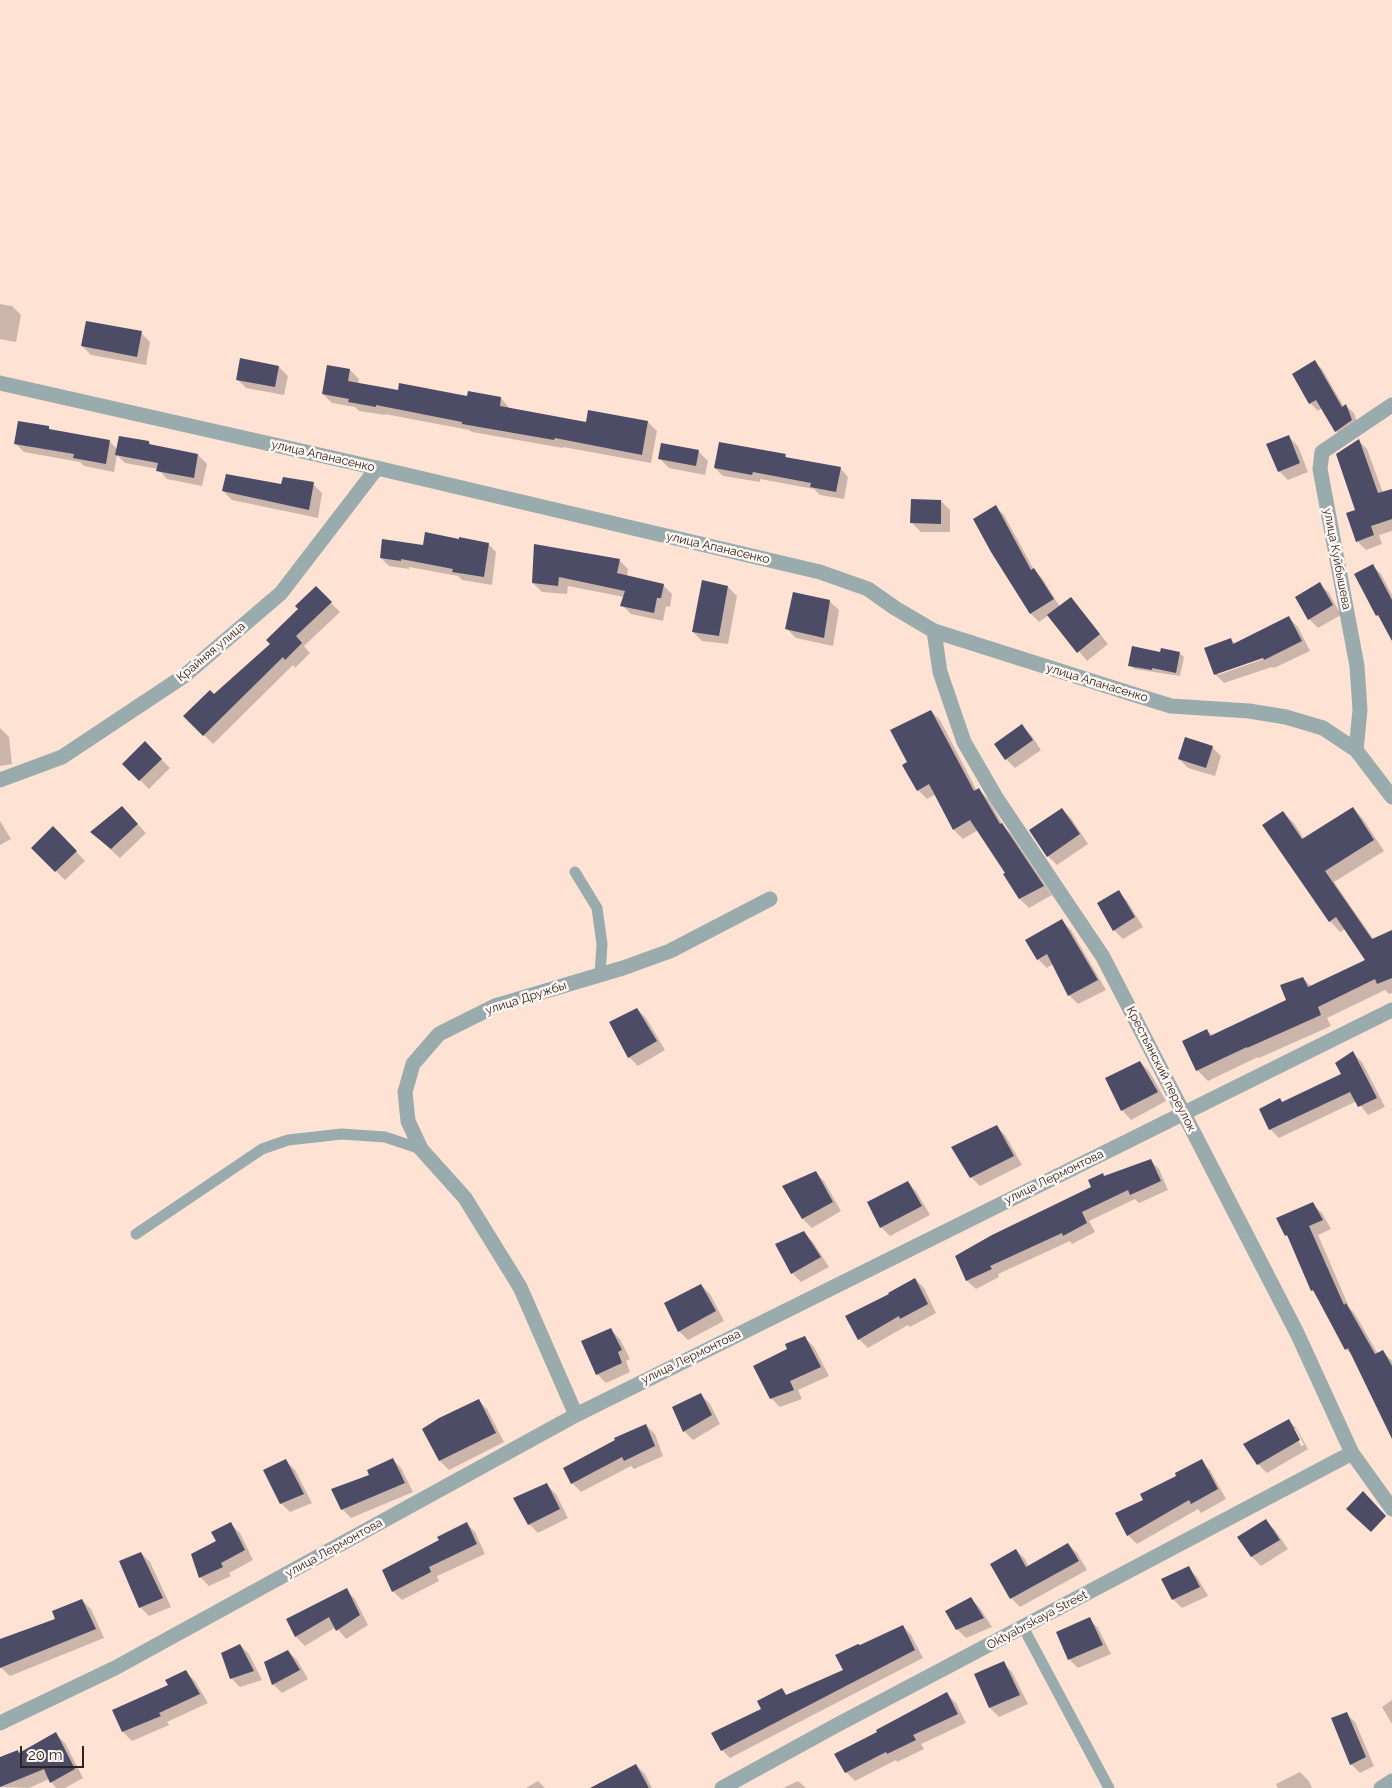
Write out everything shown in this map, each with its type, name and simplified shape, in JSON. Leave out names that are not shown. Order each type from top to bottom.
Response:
[{"type":"street","name":"улица Апанасенко","points":[[0,382],[820,572],[868,589],[895,608],[934,631],[1171,706],[1248,711],[1286,717],[1323,728],[1356,750],[1392,797]]},
{"type":"street","name":"улица Куйбышева","points":[[1356,750],[1360,710],[1358,666],[1320,469],[1322,452],[1392,405]]},
{"type":"street","name":"Крайняя улица","points":[[0,780],[62,757],[184,676],[281,593],[377,468]]},
{"type":"street","name":"Крестьянский переулок","points":[[934,631],[940,672],[964,742],[997,799],[1104,957],[1297,1333],[1352,1454],[1392,1509]]},
{"type":"street","name":"улица Дружбы","points":[[576,1415],[520,1287],[465,1198],[421,1149],[408,1121],[405,1092],[413,1064],[439,1034],[495,1006],[670,951],[770,899]]},
{"type":"street","name":"улица Лермонтова","points":[[0,1723],[115,1668],[576,1415],[1392,1010]]},
{"type":"street","name":"Oktyabrskaya Street","points":[[722,1788],[1352,1454]]},
{"type":"street","points":[[1381,1788],[1392,1781]]},
{"type":"lane","points":[[575,872],[597,908],[602,944],[600,974]]},
{"type":"lane","points":[[136,1234],[262,1149],[288,1140],[342,1134],[385,1138],[421,1149]]},
{"type":"lane","points":[[1023,1627],[1109,1788]]},
{"type":"building","points":[[86,321],[142,331],[137,357],[81,346]]},
{"type":"building","points":[[240,358],[279,366],[275,387],[236,380]]},
{"type":"building","points":[[1315,360],[1342,407],[1346,404],[1352,420],[1335,432],[1316,400],[1309,404],[1292,374]]},
{"type":"building","points":[[327,365],[350,369],[348,381],[398,390],[399,383],[467,396],[468,391],[501,397],[500,406],[586,422],[588,410],[648,421],[642,455],[555,438],[554,440],[462,424],[462,422],[376,405],[376,407],[348,402],[349,399],[322,394]]},
{"type":"building","points":[[18,421],[49,426],[49,429],[110,440],[106,464],[73,458],[74,454],[14,444]]},
{"type":"building","points":[[1289,435],[1300,463],[1278,472],[1266,444]]},
{"type":"building","points":[[119,436],[149,441],[149,444],[198,454],[194,478],[156,471],[158,463],[115,455]]},
{"type":"building","points":[[1359,439],[1378,493],[1392,489],[1392,519],[1371,526],[1374,535],[1356,542],[1346,513],[1355,510],[1336,454]]},
{"type":"building","points":[[719,442],[786,454],[785,457],[841,467],[836,492],[810,487],[811,483],[753,472],[752,475],[714,468]]},
{"type":"building","points":[[661,443],[699,450],[696,466],[658,459]]},
{"type":"building","points":[[226,474],[281,484],[283,477],[314,482],[309,510],[222,491]]},
{"type":"building","points":[[911,499],[941,500],[941,524],[910,523]]},
{"type":"building","points":[[996,505],[1031,570],[1034,568],[1054,599],[1030,614],[991,552],[973,519]]},
{"type":"building","points":[[425,532],[489,543],[484,577],[452,572],[453,569],[401,559],[401,561],[380,558],[382,539],[423,545]]},
{"type":"building","points":[[534,544],[620,559],[617,573],[664,584],[661,598],[657,598],[654,613],[620,606],[625,591],[559,577],[558,586],[532,583]]},
{"type":"building","points":[[1373,564],[1392,600],[1392,641],[1378,615],[1376,616],[1354,574]]},
{"type":"building","points":[[702,580],[728,586],[719,636],[692,632]]},
{"type":"building","points":[[1320,582],[1333,605],[1308,620],[1295,597]]},
{"type":"building","points":[[316,586],[332,602],[296,636],[302,643],[285,660],[283,657],[203,736],[183,716],[210,690],[214,694],[270,644],[266,640],[298,609],[295,606]]},
{"type":"building","points":[[793,592],[830,600],[824,638],[785,629]]},
{"type":"building","points":[[1071,597],[1100,634],[1077,653],[1047,615]]},
{"type":"building","points":[[1289,616],[1302,641],[1264,660],[1263,658],[1214,675],[1204,648],[1231,638],[1233,644]]},
{"type":"building","points":[[1132,646],[1160,652],[1161,648],[1180,652],[1176,673],[1128,666]]},
{"type":"building","points":[[931,710],[974,791],[979,788],[1000,824],[1002,823],[1044,886],[1019,899],[1003,874],[1005,873],[970,820],[953,830],[929,784],[917,791],[902,765],[907,762],[890,730]]},
{"type":"building","points":[[1022,724],[1033,740],[1005,760],[994,744]]},
{"type":"building","points":[[1185,737],[1213,746],[1206,768],[1178,759]]},
{"type":"building","points":[[145,741],[162,759],[139,781],[122,764]]},
{"type":"building","points":[[122,806],[138,824],[111,849],[90,832]]},
{"type":"building","points":[[1353,807],[1374,840],[1325,871],[1372,939],[1392,930],[1392,978],[1377,984],[1375,979],[1318,1007],[1321,1015],[1196,1071],[1182,1041],[1207,1029],[1210,1036],[1286,1000],[1280,985],[1303,977],[1308,987],[1365,960],[1336,917],[1329,922],[1262,825],[1283,811],[1302,839]]},
{"type":"building","points":[[1062,808],[1080,834],[1047,857],[1029,830]]},
{"type":"building","points":[[53,826],[77,851],[55,872],[31,848]]},
{"type":"building","points":[[1119,890],[1135,917],[1113,931],[1097,903]]},
{"type":"building","points":[[1062,919],[1098,980],[1068,996],[1047,954],[1037,960],[1025,940]]},
{"type":"building","points":[[637,1008],[657,1041],[628,1058],[609,1022]]},
{"type":"building","points":[[1353,1051],[1377,1098],[1358,1107],[1350,1092],[1269,1130],[1259,1109],[1280,1098],[1282,1102],[1341,1074],[1335,1063]]},
{"type":"building","points":[[1140,1061],[1158,1092],[1121,1111],[1105,1078]]},
{"type":"building","points":[[997,1125],[1014,1156],[970,1178],[951,1147]]},
{"type":"building","points":[[1151,1159],[1161,1181],[1130,1195],[1128,1190],[1082,1212],[1087,1223],[1063,1236],[1062,1233],[990,1266],[992,1269],[966,1281],[955,1256],[992,1235],[1091,1187],[1088,1180],[1103,1173],[1104,1176]]},
{"type":"building","points":[[816,1171],[833,1202],[802,1219],[782,1186]]},
{"type":"building","points":[[908,1181],[922,1206],[880,1228],[867,1202]]},
{"type":"building","points":[[1313,1202],[1323,1220],[1309,1226],[1344,1305],[1346,1303],[1375,1354],[1383,1350],[1392,1366],[1392,1439],[1348,1348],[1345,1350],[1313,1290],[1311,1291],[1287,1235],[1285,1236],[1276,1218]]},
{"type":"building","points":[[804,1231],[821,1257],[791,1274],[775,1244]]},
{"type":"building","points":[[915,1278],[928,1304],[900,1319],[899,1316],[858,1340],[845,1316],[889,1294]]},
{"type":"building","points":[[701,1284],[716,1311],[678,1332],[664,1303]]},
{"type":"building","points":[[611,1328],[622,1350],[618,1352],[622,1363],[596,1375],[581,1341]]},
{"type":"building","points":[[805,1336],[821,1367],[790,1381],[794,1390],[770,1399],[753,1366],[787,1349],[785,1344]]},
{"type":"building","points":[[701,1393],[712,1415],[683,1432],[672,1407]]},
{"type":"building","points":[[479,1399],[496,1433],[439,1461],[422,1429],[439,1418]]},
{"type":"building","points":[[1289,1419],[1300,1440],[1257,1465],[1243,1444]]},
{"type":"building","points":[[646,1424],[655,1446],[624,1461],[622,1457],[571,1484],[563,1468],[615,1440],[614,1438]]},
{"type":"building","points":[[393,1458],[405,1483],[341,1510],[331,1489],[369,1475],[367,1470]]},
{"type":"building","points":[[286,1459],[304,1494],[280,1504],[263,1470]]},
{"type":"building","points":[[1202,1459],[1218,1489],[1191,1504],[1189,1500],[1127,1536],[1115,1513],[1143,1500],[1140,1494],[1176,1476],[1175,1473]]},
{"type":"building","points":[[547,1483],[560,1509],[528,1525],[513,1498]]},
{"type":"building","points":[[1363,1491],[1386,1516],[1371,1532],[1346,1509]]},
{"type":"building","points":[[1266,1519],[1280,1540],[1251,1557],[1237,1537]]},
{"type":"building","points":[[231,1522],[245,1550],[221,1563],[223,1567],[199,1578],[191,1554],[216,1541],[211,1532]]},
{"type":"building","points":[[467,1522],[477,1544],[429,1567],[431,1572],[392,1592],[382,1570],[439,1540],[437,1537]]},
{"type":"building","points":[[1068,1543],[1079,1561],[1010,1599],[990,1564],[1016,1549],[1026,1567]]},
{"type":"building","points":[[141,1552],[163,1598],[139,1608],[119,1561]]},
{"type":"building","points":[[1189,1566],[1200,1587],[1172,1600],[1161,1579]]},
{"type":"building","points":[[347,1588],[360,1615],[336,1631],[329,1617],[295,1637],[286,1619]]},
{"type":"building","points":[[971,1597],[984,1618],[956,1630],[945,1611]]},
{"type":"building","points":[[82,1599],[96,1629],[0,1668],[0,1639],[55,1619],[52,1611]]},
{"type":"building","points":[[1090,1617],[1103,1645],[1068,1660],[1056,1632]]},
{"type":"building","points":[[903,1625],[915,1650],[721,1751],[711,1733],[761,1709],[757,1701],[782,1688],[786,1695],[843,1670],[835,1655]]},
{"type":"building","points":[[240,1644],[254,1671],[230,1679],[221,1653]]},
{"type":"building","points":[[288,1650],[300,1670],[272,1685],[264,1662]]},
{"type":"building","points":[[1004,1661],[1020,1695],[989,1708],[974,1674]]},
{"type":"building","points":[[186,1670],[200,1694],[159,1713],[161,1716],[122,1732],[112,1710],[168,1685],[165,1680]]},
{"type":"building","points":[[947,1692],[958,1714],[913,1735],[916,1740],[887,1754],[886,1752],[845,1773],[834,1754]]},
{"type":"building","points":[[1347,1712],[1366,1757],[1350,1765],[1331,1718]]},
{"type":"building","points":[[56,1732],[75,1769],[50,1783],[44,1769],[0,1787],[0,1757],[18,1750],[19,1753]]},
{"type":"building","points":[[636,1764],[649,1788],[590,1788]]}]
